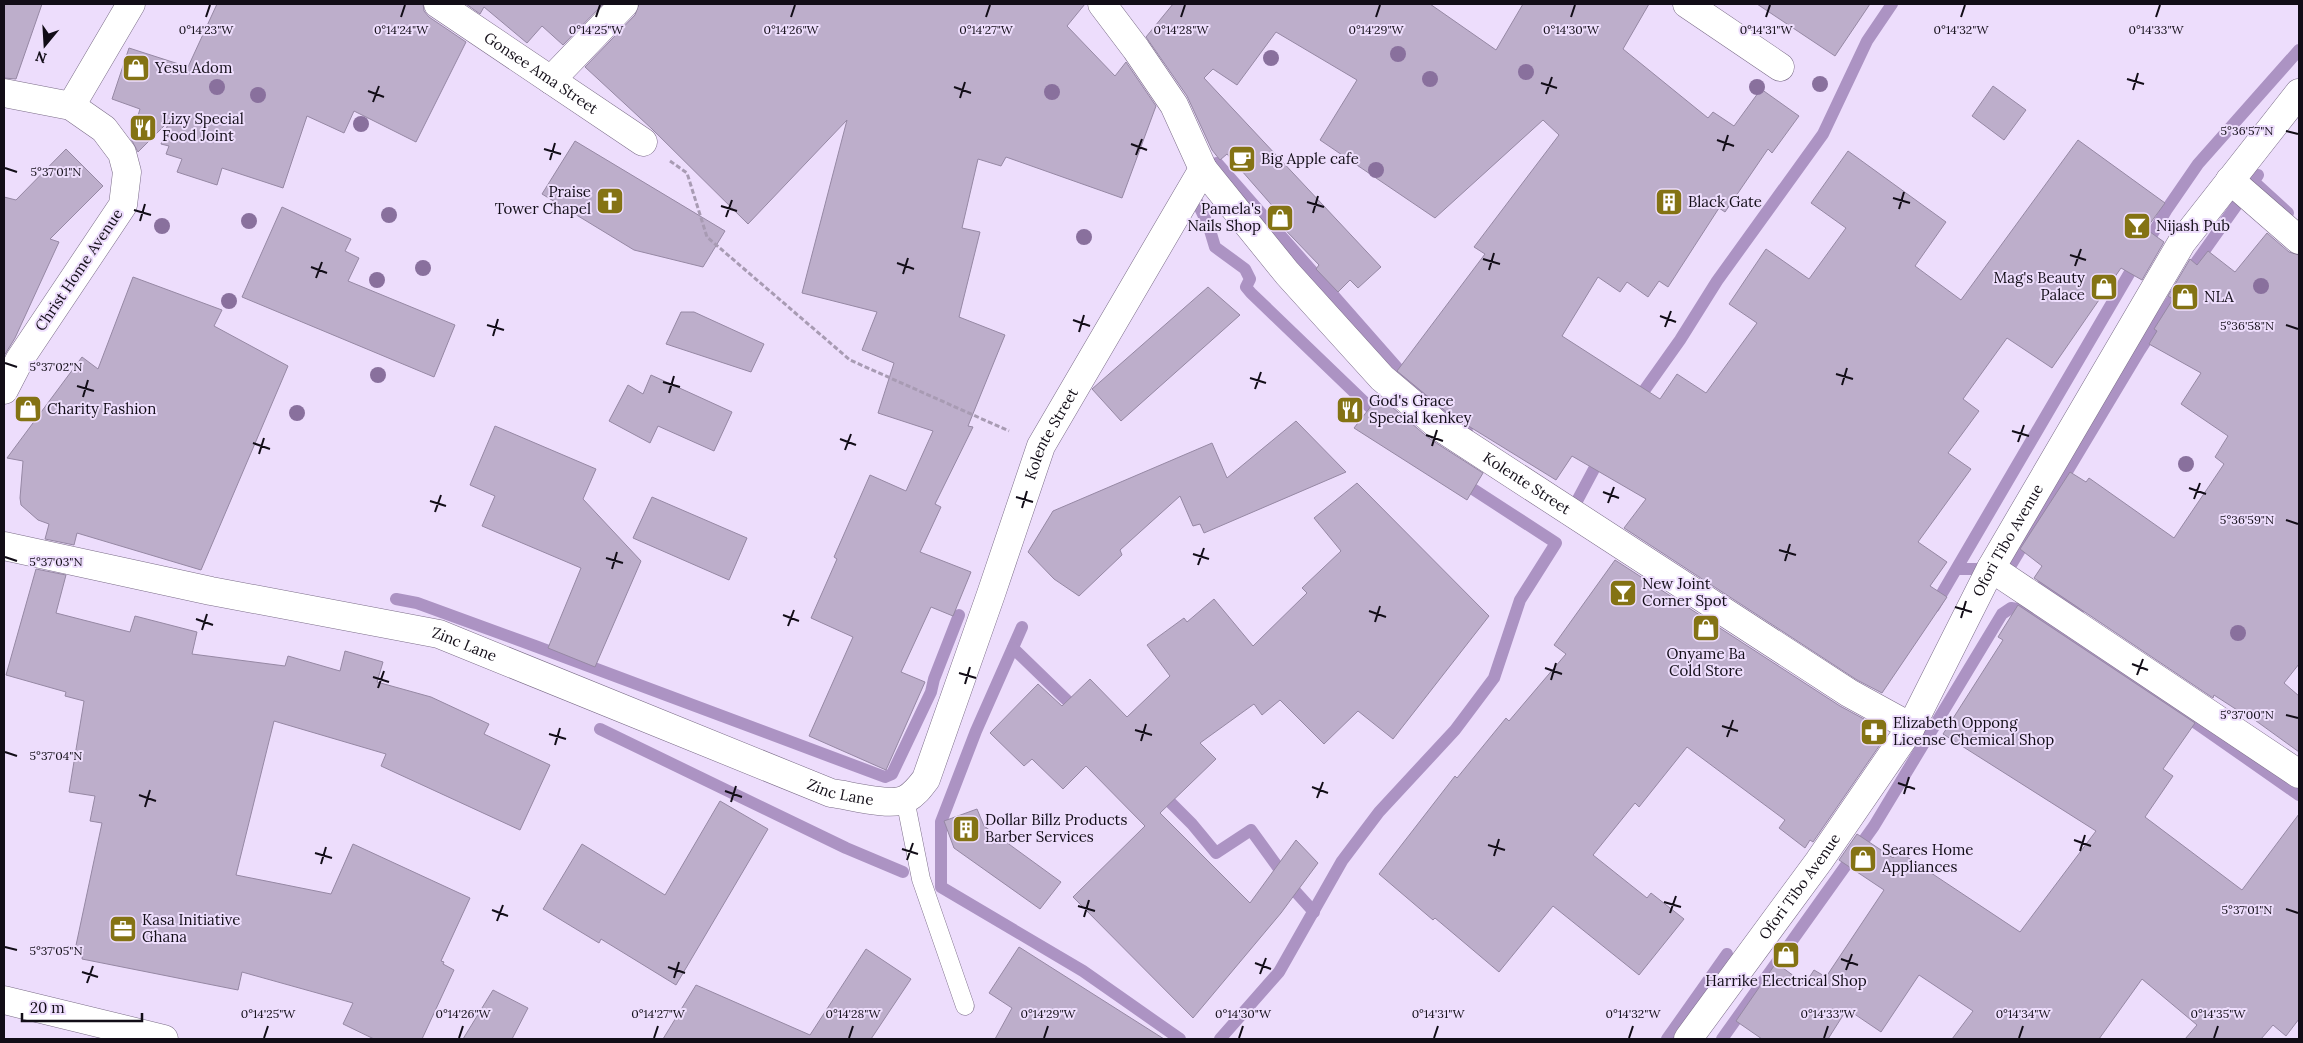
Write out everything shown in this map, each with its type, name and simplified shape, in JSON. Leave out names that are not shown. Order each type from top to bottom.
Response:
[{"type":"street","points":[[4,93],[71,106],[131,4]]},
{"type":"street","name":"Gonsee Ama Street","points":[[438,4],[643,142]]},
{"type":"street","points":[[550,80],[624,4]]},
{"type":"street","name":"Kolente Street","points":[[1102,4],[1136,49],[1174,105],[1203,169],[1287,273],[1382,378],[1440,427],[1849,693],[1911,727]]},
{"type":"street","points":[[1687,4],[1780,67]]},
{"type":"street","name":"Ofori Tibo Avenue","points":[[1688,1039],[1819,861],[1911,727],[1991,568],[2182,242],[2299,93]]},
{"type":"street","name":"Christ Home Avenue","points":[[4,390],[20,359],[123,204],[127,172],[122,153],[104,129],[71,106]]},
{"type":"street","name":"Kolente Street","points":[[905,799],[917,791],[926,779],[992,594],[1041,446],[1203,169]]},
{"type":"street","points":[[2230,180],[2299,240]]},
{"type":"street","name":"Zinc Lane","points":[[4,546],[211,591],[438,634],[831,793],[894,802],[905,799]]},
{"type":"street","points":[[1991,568],[2299,774]]},
{"type":"street","points":[[4,1000],[164,1039]]},
{"type":"lane","points":[[905,799],[921,879],[965,1006]]},
{"type":"path","points":[[643,142],[688,173],[706,237],[850,360],[1041,446]]},
{"type":"building","points":[[4,4],[42,4],[16,79],[4,78]]},
{"type":"building","points":[[217,4],[423,4],[424,11],[429,17],[466,42],[416,142],[354,111],[344,133],[307,116],[283,188],[222,168],[217,185],[177,172],[182,159],[166,154],[169,146],[161,144],[169,121],[138,152],[131,139],[140,109],[112,99],[129,48],[188,67]]},
{"type":"building","points":[[466,4],[603,4],[563,45],[542,26],[527,43],[484,7],[480,14]]},
{"type":"building","points":[[639,4],[1085,4],[1067,26],[1115,76],[1126,62],[1156,106],[1122,198],[1006,157],[1001,166],[978,159],[962,228],[980,232],[959,317],[1005,335],[968,426],[973,427],[935,504],[941,507],[920,552],[971,572],[953,616],[931,607],[901,672],[925,682],[886,770],[809,736],[853,637],[811,618],[837,559],[834,557],[870,475],[906,491],[933,431],[878,413],[894,363],[862,350],[877,312],[802,293],[847,120],[748,224],[652,129],[585,67],[635,15]]},
{"type":"building","points":[[1173,4],[1430,4],[1496,50],[1523,4],[1649,4],[1623,49],[1708,118],[1713,112],[1734,126],[1761,89],[1799,116],[1772,153],[1768,149],[1725,212],[1719,208],[1668,287],[1659,281],[1648,297],[1627,282],[1620,292],[1598,277],[1562,336],[1660,399],[1677,374],[1706,393],[1757,323],[1729,304],[1766,249],[1809,279],[1846,228],[1811,203],[1848,151],[1946,222],[1915,266],[1961,300],[2078,140],[2165,203],[2146,229],[2164,242],[2142,280],[2121,268],[2052,368],[2007,338],[1963,399],[1979,411],[1948,453],[1971,469],[1918,542],[1947,562],[1930,586],[1947,597],[1882,693],[1857,680],[1624,528],[1646,499],[1572,456],[1556,480],[1449,414],[1397,371],[1485,254],[1474,247],[1559,135],[1543,120],[1435,218],[1320,140],[1357,80],[1276,32],[1237,85],[1213,69],[1204,78],[1381,267],[1358,288],[1350,280],[1338,292],[1316,269],[1319,265],[1271,215],[1276,210],[1227,154],[1220,160],[1212,150],[1187,96],[1146,37]]},
{"type":"building","points":[[1757,4],[1870,4],[1835,56]]},
{"type":"building","points":[[1993,86],[2026,110],[2004,140],[1972,116]]},
{"type":"building","points":[[575,141],[725,231],[703,267],[634,250],[542,194]]},
{"type":"building","points":[[66,149],[103,186],[50,239],[59,242],[15,338],[4,356],[4,197],[16,200]]},
{"type":"building","points":[[282,207],[351,239],[345,251],[359,258],[348,281],[455,325],[434,377],[242,297]]},
{"type":"building","points":[[2267,233],[2289,252],[2299,255],[2299,664],[2284,683],[2299,696],[2299,752],[2252,718],[2214,695],[2213,698],[2034,578],[2042,566],[2020,549],[2070,472],[2086,482],[2089,478],[2174,538],[2224,464],[2215,457],[2228,436],[2181,404],[2201,373],[2149,344],[2157,331],[2154,329],[2173,299],[2168,296],[2190,259],[2197,265],[2208,251],[2235,272]]},
{"type":"building","points":[[133,277],[222,310],[214,326],[288,366],[201,570],[77,533],[74,545],[45,539],[49,524],[38,520],[21,505],[23,461],[7,458],[82,357],[98,369]]},
{"type":"building","points":[[1208,287],[1240,315],[1121,421],[1092,389]]},
{"type":"building","points":[[681,312],[694,312],[764,344],[751,372],[666,344]]},
{"type":"building","points":[[651,375],[732,412],[714,451],[658,426],[650,443],[609,421],[628,385],[643,394]]},
{"type":"building","points":[[1379,396],[1430,439],[1483,473],[1467,500],[1354,428]]},
{"type":"building","points":[[1296,421],[1346,472],[1204,533],[1200,524],[1193,526],[1180,496],[1120,550],[1122,555],[1079,596],[1054,579],[1028,552],[1053,511],[1212,443],[1227,478]]},
{"type":"building","points":[[495,426],[596,469],[583,499],[641,561],[595,667],[548,648],[581,568],[482,526],[495,496],[470,485]]},
{"type":"building","points":[[1357,483],[1489,616],[1393,739],[1358,711],[1324,744],[1280,700],[1262,715],[1254,704],[1200,743],[1216,759],[1160,813],[1250,903],[1296,840],[1318,863],[1281,913],[1193,1018],[1073,897],[1145,826],[1086,766],[1063,789],[1032,759],[1024,766],[990,733],[1038,684],[1062,706],[1090,679],[1127,717],[1170,676],[1147,645],[1184,618],[1187,622],[1214,599],[1253,646],[1307,593],[1302,588],[1341,551],[1314,518]]},
{"type":"building","points":[[652,497],[747,538],[729,580],[633,538]]},
{"type":"building","points":[[1615,560],[1840,706],[1864,719],[1862,723],[1884,739],[1813,842],[1810,840],[1805,848],[1779,828],[1785,820],[1687,747],[1639,807],[1635,803],[1593,855],[1647,898],[1651,893],[1684,919],[1639,975],[1553,906],[1499,972],[1379,874],[1455,776],[1457,778],[1506,718],[1509,721],[1566,654],[1554,645]]},
{"type":"building","points":[[36,569],[66,575],[56,613],[130,632],[135,616],[197,632],[192,654],[285,666],[288,656],[340,671],[345,651],[383,662],[377,682],[431,697],[489,724],[484,734],[550,765],[520,830],[381,766],[386,754],[274,721],[236,875],[331,894],[353,844],[470,898],[441,961],[454,970],[422,1039],[374,1039],[343,1024],[353,1003],[242,972],[238,990],[82,959],[83,952],[75,950],[102,823],[90,821],[95,796],[69,792],[84,701],[65,696],[66,692],[6,675]]},
{"type":"building","points":[[2018,605],[2195,723],[2163,769],[2173,776],[2145,817],[2242,890],[2299,814],[2299,1019],[2286,1036],[2273,1025],[2261,1039],[2185,1039],[2197,1025],[2142,979],[2099,1039],[1952,1039],[1973,1011],[1919,975],[1881,1032],[1847,1009],[1828,1039],[1762,1039],[1736,1021],[1776,963],[1805,984],[1814,970],[1826,977],[1884,890],[1839,860],[1857,834],[1893,858],[1898,851],[2020,932],[2096,831],[1943,734],[2003,640],[1998,637]]},
{"type":"building","points":[[720,801],[768,829],[676,985],[601,939],[599,943],[543,909],[582,844],[665,895]]},
{"type":"building","points":[[977,809],[984,826],[1061,882],[1040,909],[954,848],[944,821]]},
{"type":"building","points":[[1019,947],[1164,1039],[995,1039],[1012,1008],[989,993]]},
{"type":"building","points":[[866,949],[911,979],[871,1039],[663,1039],[696,985],[810,1035]]},
{"type":"building","points":[[493,990],[528,1008],[512,1039],[463,1039]]},
{"type":"waterway","points":[[1636,402],[1680,340],[1717,281],[1823,134],[1867,41],[1892,4]]},
{"type":"waterway","points":[[1934,607],[2167,209],[2198,164],[2299,50]]},
{"type":"waterway","points":[[1217,163],[1407,379],[1467,431]]},
{"type":"waterway","points":[[2008,570],[2140,350],[2197,261],[2258,175]]},
{"type":"waterway","points":[[2253,181],[2288,213]]},
{"type":"waterway","points":[[1191,189],[1209,227],[1215,247],[1245,269],[1250,279],[1246,287],[1381,418]]},
{"type":"waterway","points":[[1577,501],[1602,454]]},
{"type":"waterway","points":[[1220,1039],[1279,972],[1342,861],[1379,812],[1455,730],[1494,678],[1520,600],[1556,543],[1459,480]]},
{"type":"waterway","points":[[1957,569],[1992,569]]},
{"type":"waterway","points":[[2040,587],[2081,607]]},
{"type":"waterway","points":[[396,599],[417,603],[885,777],[892,774],[931,692],[934,679],[959,615]]},
{"type":"waterway","points":[[1722,1039],[1874,826],[2002,614],[2011,608],[2029,611],[2143,686],[2299,795]]},
{"type":"waterway","points":[[1022,627],[976,731],[941,822],[941,887],[1083,971],[1180,1039]]},
{"type":"waterway","points":[[1013,648],[1079,712]]},
{"type":"waterway","points":[[600,729],[846,848],[903,872]]},
{"type":"waterway","points":[[1159,791],[1192,824],[1216,853],[1251,830],[1295,891],[1314,912]]},
{"type":"waterway","points":[[1667,1039],[1727,954]]},
{"type":"place","name":"Yesu Adom","points":[[136,68]]},
{"type":"place","name":"Lizy Special Food Joint","points":[[143,128]]},
{"type":"place","name":"Big Apple cafe","points":[[1242,159]]},
{"type":"place","name":"Praise Tower Chapel","points":[[610,201]]},
{"type":"place","name":"Black Gate","points":[[1669,202]]},
{"type":"place","name":"Pamela's Nails Shop","points":[[1280,218]]},
{"type":"place","name":"Nijash Pub","points":[[2137,226]]},
{"type":"place","name":"Mag's Beauty Palace","points":[[2104,287]]},
{"type":"place","name":"NLA","points":[[2185,297]]},
{"type":"place","name":"Charity Fashion","points":[[28,409]]},
{"type":"place","name":"God's Grace Special kenkey","points":[[1350,410]]},
{"type":"place","name":"New Joint Corner Spot","points":[[1623,593]]},
{"type":"place","name":"Onyame Ba Cold Store","points":[[1706,628]]},
{"type":"place","name":"Elizabeth Oppong License Chemical Shop","points":[[1874,732]]},
{"type":"place","name":"Dollar Billz Products Barber Services","points":[[966,829]]},
{"type":"place","name":"Seares Home Appliances","points":[[1863,859]]},
{"type":"place","name":"Kasa Initiative Ghana","points":[[123,929]]},
{"type":"place","name":"Harrike Electrical Shop","points":[[1786,955]]}]
